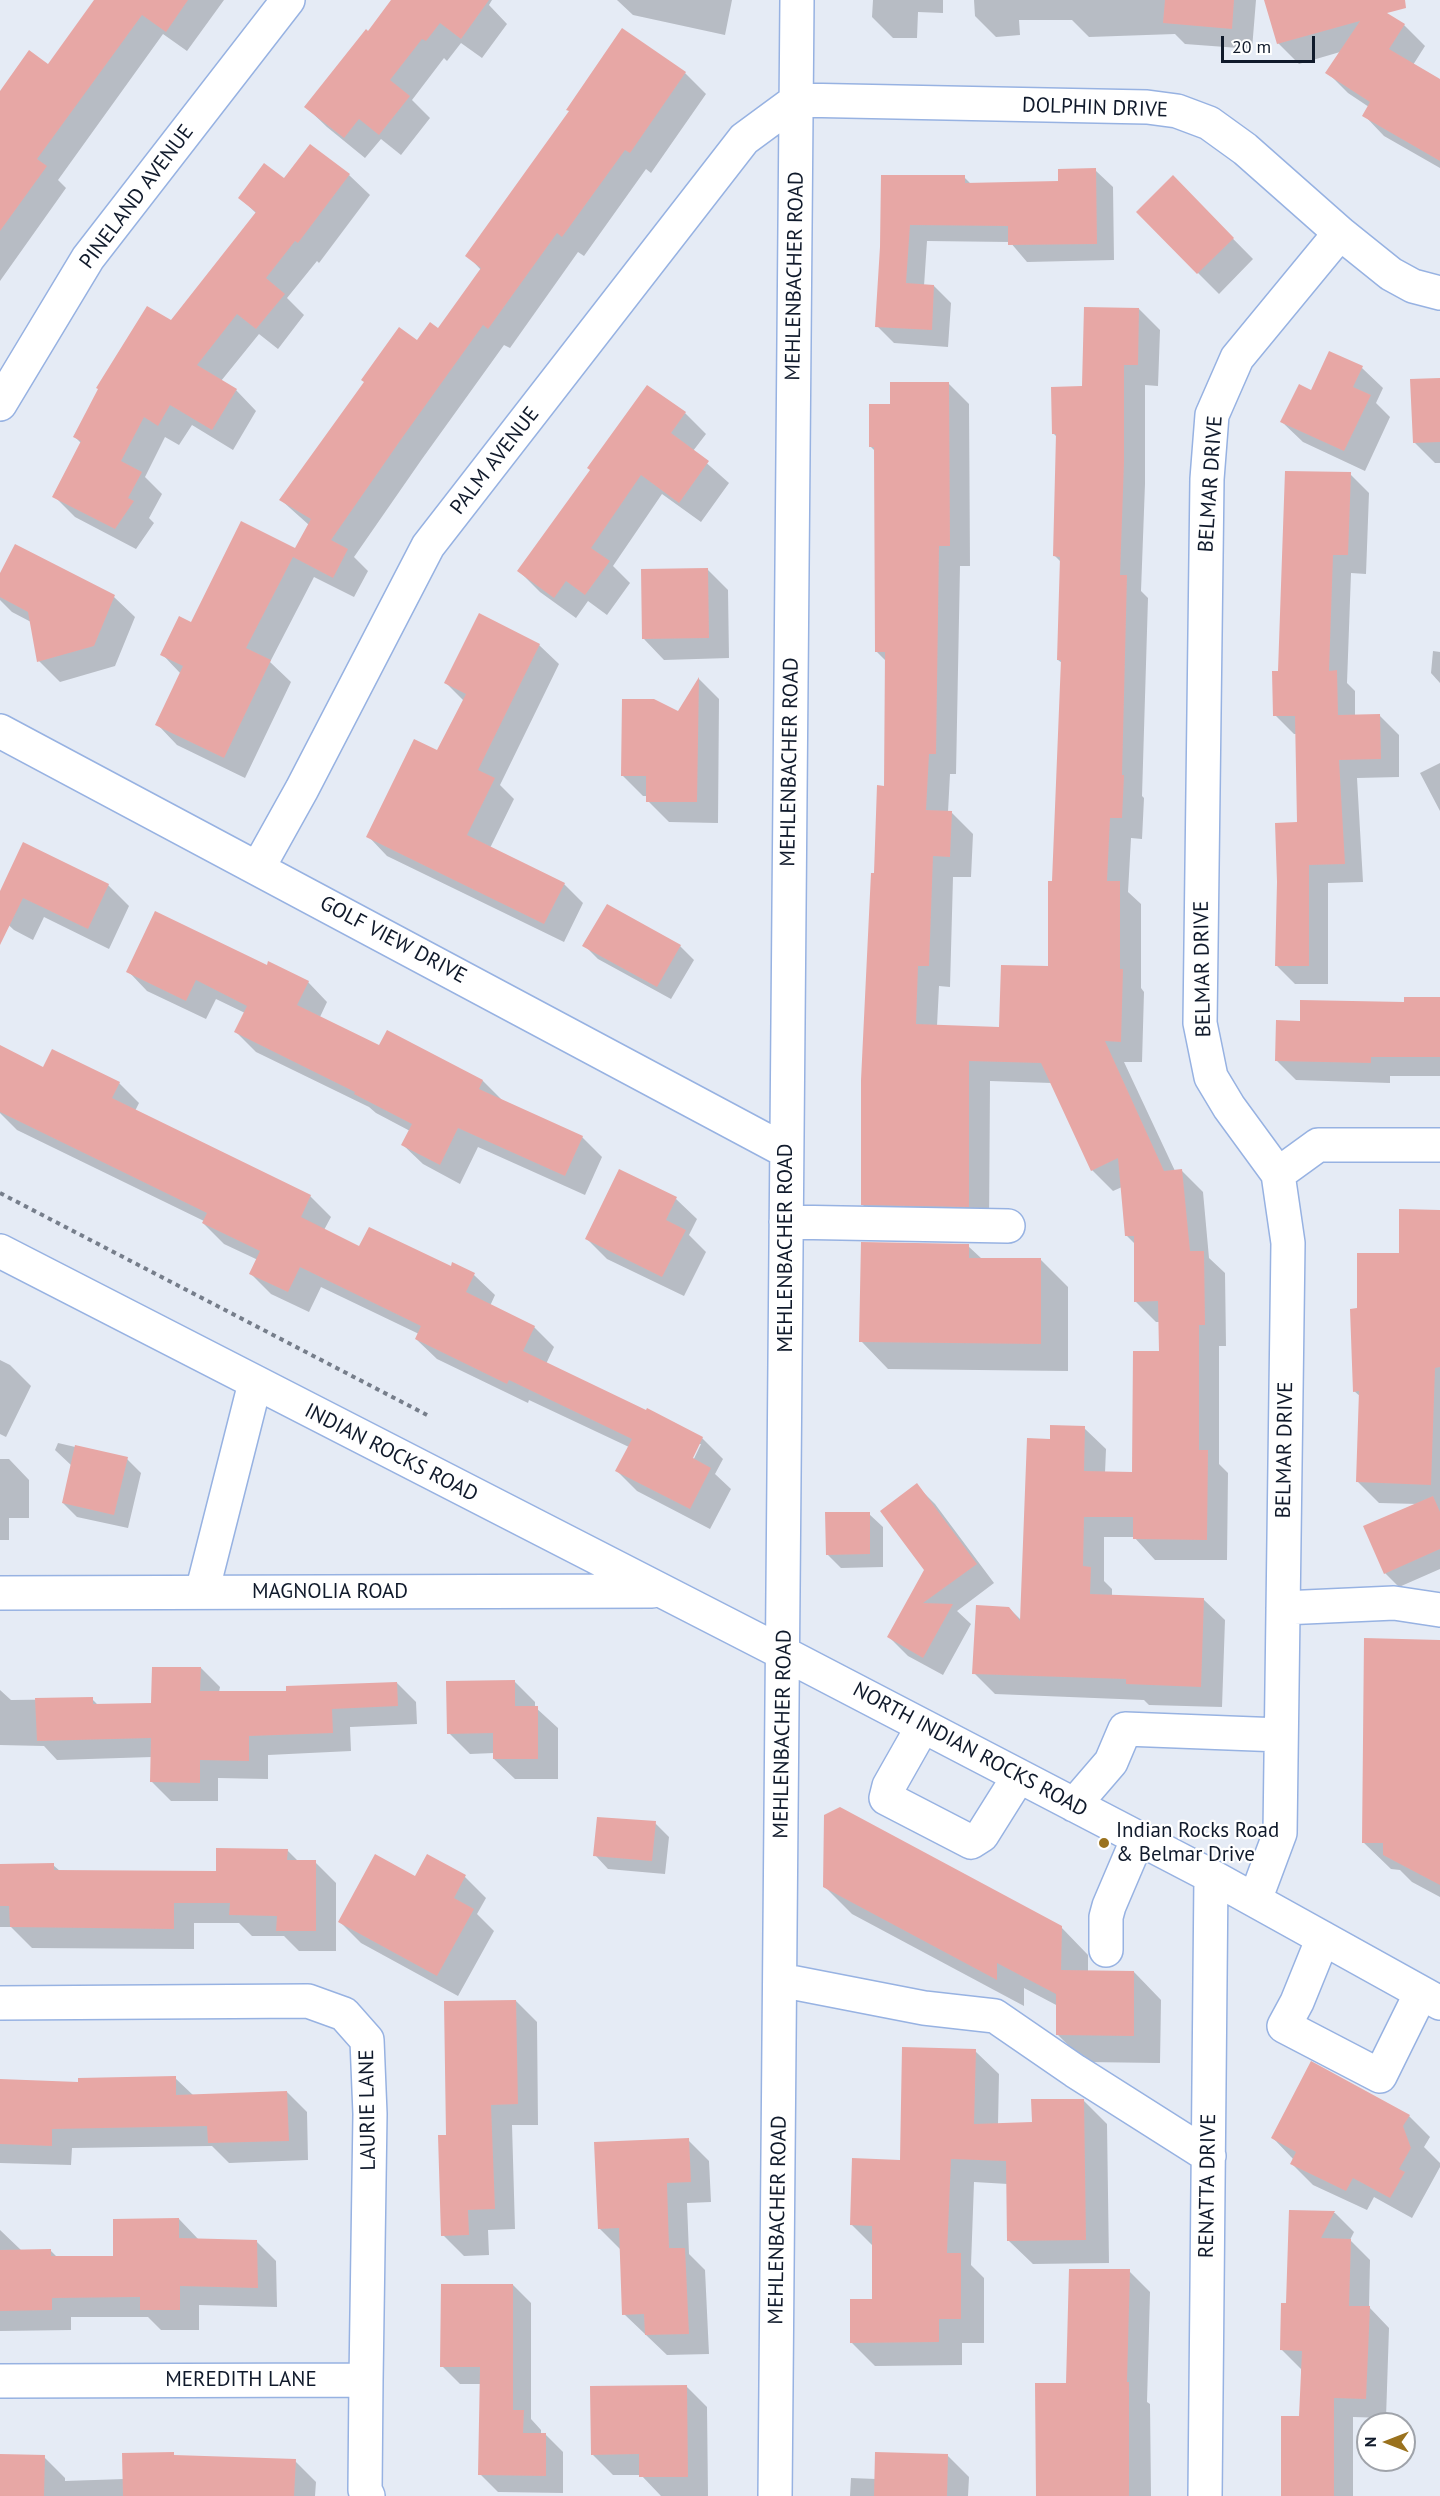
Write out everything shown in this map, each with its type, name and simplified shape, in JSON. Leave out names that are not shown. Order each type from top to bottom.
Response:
[{"type":"street","name":"PINELAND AVENUE","points":[[0,404],[88,258],[288,0]]},
{"type":"street","name":"MEHLENBACHER ROAD","points":[[775,2496],[797,0]]},
{"type":"street","name":"DOLPHIN DRIVE","points":[[797,100],[1147,107],[1177,111],[1209,123],[1245,148],[1340,233],[1391,274],[1413,286],[1440,293]]},
{"type":"street","name":"PALM AVENUE","points":[[258,868],[302,789],[428,546],[744,139],[797,100]]},
{"type":"street","name":"BELMAR DRIVE","points":[[1255,1900],[1280,1833],[1288,1243],[1278,1174],[1229,1107],[1211,1077],[1200,1023],[1207,478],[1212,415],[1237,358],[1340,233]]},
{"type":"street","name":"GOLF VIEW DRIVE","points":[[0,731],[786,1150]]},
{"type":"street","points":[[1278,1174],[1318,1144],[1440,1145]]},
{"type":"street","points":[[786,1222],[1008,1226]]},
{"type":"street","name":"INDIAN ROCKS ROAD","points":[[0,1251],[783,1653]]},
{"type":"street","points":[[202,1592],[255,1383]]},
{"type":"street","name":"MAGNOLIA ROAD","points":[[0,1593],[659,1591]]},
{"type":"street","points":[[1283,1608],[1394,1603],[1440,1610]]},
{"type":"street","name":"NORTH INDIAN ROCKS ROAD","points":[[783,1653],[1211,1876],[1434,1996]]},
{"type":"street","points":[[923,1726],[889,1786],[886,1798],[971,1842],[982,1835],[1019,1776]]},
{"type":"street","points":[[1074,1804],[1111,1762],[1125,1729],[1281,1736]]},
{"type":"street","points":[[1106,1950],[1106,1917],[1109,1906],[1138,1838]]},
{"type":"street","name":"RENATTA DRIVE","points":[[1205,2496],[1211,1876]]},
{"type":"street","points":[[1323,1938],[1297,2002],[1284,2026],[1380,2076],[1434,1996]]},
{"type":"street","points":[[780,1980],[924,2008],[995,2016],[1075,2071],[1209,2156]]},
{"type":"street","name":"LAURIE LANE","points":[[0,2003],[308,2001],[344,2014],[367,2040],[370,2114],[366,2380]]},
{"type":"street","points":[[366,2380],[365,2490],[368,2496]]},
{"type":"street","name":"MEREDITH LANE","points":[[0,2381],[366,2380]]},
{"type":"path","points":[[0,1193],[427,1415]]},
{"type":"building","points":[[94,0],[188,0],[166,32],[142,15],[37,159],[47,166],[0,231],[0,91],[29,50],[48,64]]},
{"type":"building","points":[[391,0],[489,0],[461,39],[440,23],[426,41],[422,39],[390,80],[410,96],[379,135],[359,119],[344,138],[304,107]]},
{"type":"building","points":[[1165,0],[1234,0],[1232,29],[1163,23]]},
{"type":"building","points":[[1264,0],[1405,0],[1406,8],[1387,13],[1405,24],[1389,49],[1440,79],[1440,161],[1362,116],[1370,102],[1325,73],[1360,21],[1277,44]]},
{"type":"building","points":[[622,28],[686,72],[630,153],[625,150],[562,237],[557,233],[488,329],[483,325],[402,438],[331,540],[348,549],[333,578],[293,557],[246,648],[271,660],[224,758],[155,725],[183,666],[160,655],[179,616],[191,622],[241,521],[295,548],[311,519],[279,500],[364,382],[361,380],[399,327],[417,340],[430,322],[438,328],[481,268],[465,256],[569,111],[566,110]]},
{"type":"building","points":[[310,144],[350,174],[298,243],[295,241],[266,278],[285,294],[256,329],[237,314],[197,365],[237,389],[212,430],[170,405],[158,426],[144,417],[121,461],[142,472],[128,498],[134,501],[115,529],[52,497],[81,441],[73,437],[98,389],[96,388],[147,306],[171,320],[256,212],[238,198],[264,163],[284,178]]},
{"type":"building","points":[[1096,168],[1097,244],[1008,245],[1008,226],[910,225],[906,283],[934,285],[932,330],[875,327],[880,247],[881,175],[965,175],[965,183],[1058,181],[1058,169]]},
{"type":"building","points":[[1173,175],[1234,238],[1197,274],[1136,212]]},
{"type":"building","points":[[1084,307],[1139,308],[1138,365],[1124,365],[1124,462],[1120,575],[1127,575],[1122,775],[1124,775],[1122,818],[1110,818],[1107,881],[1120,881],[1120,969],[1123,969],[1121,1042],[1105,1041],[1164,1171],[1182,1169],[1190,1251],[1204,1251],[1205,1325],[1199,1325],[1199,1450],[1208,1450],[1207,1540],[1133,1539],[1133,1517],[1084,1517],[1083,1566],[1091,1567],[1090,1594],[1204,1598],[1201,1687],[1126,1684],[1126,1679],[972,1674],[976,1605],[1009,1607],[1020,1621],[1027,1438],[1050,1439],[1050,1425],[1085,1426],[1084,1471],[1132,1472],[1133,1351],[1159,1351],[1158,1301],[1134,1302],[1134,1236],[1125,1236],[1118,1158],[1091,1171],[1041,1063],[969,1061],[969,1207],[861,1205],[861,1080],[871,873],[874,873],[877,785],[884,786],[885,652],[875,652],[874,447],[869,447],[869,404],[890,404],[890,382],[949,382],[950,546],[939,546],[936,754],[929,754],[926,810],[952,811],[950,857],[933,856],[929,966],[918,966],[916,1024],[999,1027],[1001,965],[1048,966],[1048,881],[1052,881],[1061,660],[1057,660],[1060,557],[1053,556],[1056,434],[1052,434],[1051,387],[1082,386]]},
{"type":"building","points":[[1329,351],[1363,366],[1353,387],[1371,395],[1344,451],[1280,422],[1299,384],[1311,390]]},
{"type":"building","points":[[1440,378],[1440,442],[1413,443],[1410,379]]},
{"type":"building","points":[[647,385],[686,412],[671,433],[709,461],[679,503],[641,475],[591,548],[610,561],[585,595],[566,581],[554,598],[517,571],[590,470],[587,468]]},
{"type":"building","points":[[1285,471],[1351,472],[1348,555],[1333,555],[1329,671],[1337,670],[1338,715],[1380,714],[1381,759],[1339,760],[1345,864],[1309,865],[1309,966],[1275,966],[1277,882],[1275,823],[1297,822],[1295,716],[1273,716],[1272,671],[1278,671]]},
{"type":"building","points":[[15,544],[115,595],[94,646],[37,662],[28,612],[0,597],[0,573]]},
{"type":"building","points":[[708,568],[709,638],[642,639],[641,569]]},
{"type":"building","points":[[479,613],[540,644],[478,770],[495,778],[467,835],[565,883],[544,924],[366,837],[414,739],[437,750],[466,694],[444,683]]},
{"type":"building","points":[[699,677],[697,802],[646,802],[646,776],[621,776],[622,699],[654,699],[678,711]]},
{"type":"building","points":[[23,842],[109,884],[88,929],[23,898],[0,945],[0,891]]},
{"type":"building","points":[[607,904],[681,945],[657,987],[582,946]]},
{"type":"building","points":[[155,911],[267,965],[268,961],[309,981],[297,1005],[379,1045],[387,1030],[483,1080],[479,1089],[583,1136],[565,1176],[458,1128],[440,1165],[401,1145],[412,1124],[354,1094],[355,1092],[234,1032],[247,1006],[196,980],[186,1001],[126,972]]},
{"type":"building","points":[[1404,997],[1440,997],[1440,1057],[1371,1057],[1371,1063],[1275,1061],[1276,1020],[1300,1021],[1300,1000],[1404,1002]]},
{"type":"building","points":[[0,1045],[43,1067],[52,1049],[120,1082],[112,1098],[311,1195],[301,1217],[359,1246],[369,1227],[451,1266],[452,1262],[475,1273],[466,1292],[535,1326],[523,1351],[646,1410],[647,1408],[703,1437],[693,1458],[711,1468],[690,1509],[615,1471],[632,1439],[509,1380],[507,1384],[415,1339],[421,1326],[300,1267],[288,1292],[249,1274],[260,1251],[202,1223],[207,1213],[0,1112]]},
{"type":"building","points":[[619,1169],[677,1197],[666,1220],[686,1230],[662,1277],[585,1239]]},
{"type":"building","points":[[1399,1209],[1440,1210],[1440,1367],[1435,1368],[1431,1485],[1356,1482],[1359,1391],[1353,1392],[1350,1309],[1357,1308],[1357,1253],[1399,1253]]},
{"type":"building","points":[[861,1242],[969,1244],[969,1258],[1041,1258],[1041,1344],[859,1342]]},
{"type":"building","points":[[75,1445],[128,1457],[114,1515],[62,1503]]},
{"type":"building","points":[[917,1483],[977,1564],[923,1603],[953,1604],[923,1658],[887,1637],[924,1570],[880,1511]]},
{"type":"building","points":[[1433,1496],[1440,1512],[1440,1549],[1384,1574],[1363,1526]]},
{"type":"building","points":[[825,1512],[870,1512],[870,1554],[826,1555]]},
{"type":"building","points":[[1364,1638],[1440,1640],[1440,1885],[1383,1855],[1383,1843],[1362,1843]]},
{"type":"building","points":[[152,1667],[201,1667],[200,1691],[286,1691],[286,1686],[397,1682],[398,1706],[332,1709],[333,1733],[249,1736],[249,1761],[200,1760],[200,1783],[150,1782],[151,1738],[37,1741],[35,1698],[93,1697],[93,1704],[151,1703]]},
{"type":"building","points":[[515,1680],[515,1706],[538,1706],[538,1759],[493,1759],[493,1733],[447,1734],[446,1681]]},
{"type":"building","points":[[840,1807],[1062,1926],[1061,1970],[1134,1971],[1134,2036],[1056,2035],[1056,1994],[997,1963],[997,1980],[823,1887],[824,1815]]},
{"type":"building","points":[[597,1817],[656,1821],[652,1861],[593,1856]]},
{"type":"building","points":[[216,1848],[288,1849],[287,1860],[316,1860],[316,1931],[276,1931],[277,1916],[229,1915],[230,1903],[174,1903],[174,1929],[10,1927],[9,1906],[0,1906],[0,1864],[54,1863],[54,1870],[216,1871]]},
{"type":"building","points":[[375,1854],[415,1876],[427,1854],[466,1875],[454,1898],[474,1909],[437,1976],[338,1922]]},
{"type":"building","points":[[516,2000],[518,2104],[491,2105],[495,2209],[468,2210],[469,2235],[441,2236],[438,2135],[446,2135],[444,2001]]},
{"type":"building","points":[[902,2047],[976,2049],[974,2124],[1032,2122],[1031,2099],[1084,2099],[1086,2240],[1007,2241],[1006,2161],[951,2159],[947,2253],[961,2253],[961,2319],[939,2319],[939,2342],[850,2343],[850,2299],[872,2299],[872,2226],[850,2225],[852,2158],[900,2160]]},
{"type":"building","points":[[1311,2061],[1410,2115],[1403,2126],[1411,2148],[1399,2169],[1405,2172],[1390,2198],[1353,2178],[1346,2191],[1290,2164],[1296,2152],[1271,2138]]},
{"type":"building","points":[[176,2076],[176,2095],[287,2091],[289,2141],[208,2143],[207,2126],[52,2129],[52,2146],[0,2144],[0,2079],[78,2082],[78,2078]]},
{"type":"building","points":[[689,2138],[691,2182],[667,2183],[669,2248],[685,2248],[689,2334],[645,2335],[644,2314],[622,2315],[619,2228],[598,2229],[594,2142]]},
{"type":"building","points":[[1289,2210],[1335,2211],[1321,2238],[1351,2239],[1349,2306],[1370,2306],[1366,2399],[1334,2398],[1334,2496],[1281,2496],[1281,2416],[1299,2416],[1302,2351],[1280,2350],[1281,2303],[1286,2303]]},
{"type":"building","points":[[179,2218],[179,2238],[257,2240],[258,2288],[180,2286],[180,2310],[140,2310],[140,2297],[52,2298],[52,2310],[0,2311],[0,2250],[51,2249],[51,2256],[113,2256],[113,2219]]},
{"type":"building","points":[[1069,2269],[1130,2269],[1127,2382],[1129,2382],[1129,2496],[1036,2496],[1035,2383],[1066,2383]]},
{"type":"building","points":[[441,2284],[513,2284],[513,2410],[524,2410],[523,2433],[546,2433],[546,2476],[478,2475],[480,2367],[440,2367]]},
{"type":"building","points":[[687,2385],[688,2477],[639,2477],[639,2454],[591,2455],[590,2386]]},
{"type":"building","points":[[174,2452],[174,2455],[296,2459],[294,2496],[123,2496],[122,2453]]},
{"type":"building","points":[[875,2452],[948,2454],[947,2496],[874,2496]]},
{"type":"building","points":[[0,2454],[45,2455],[44,2496],[0,2496]]},
{"type":"place","name":"Indian Rocks Road & Belmar Drive","points":[[1104,1843]]}]
